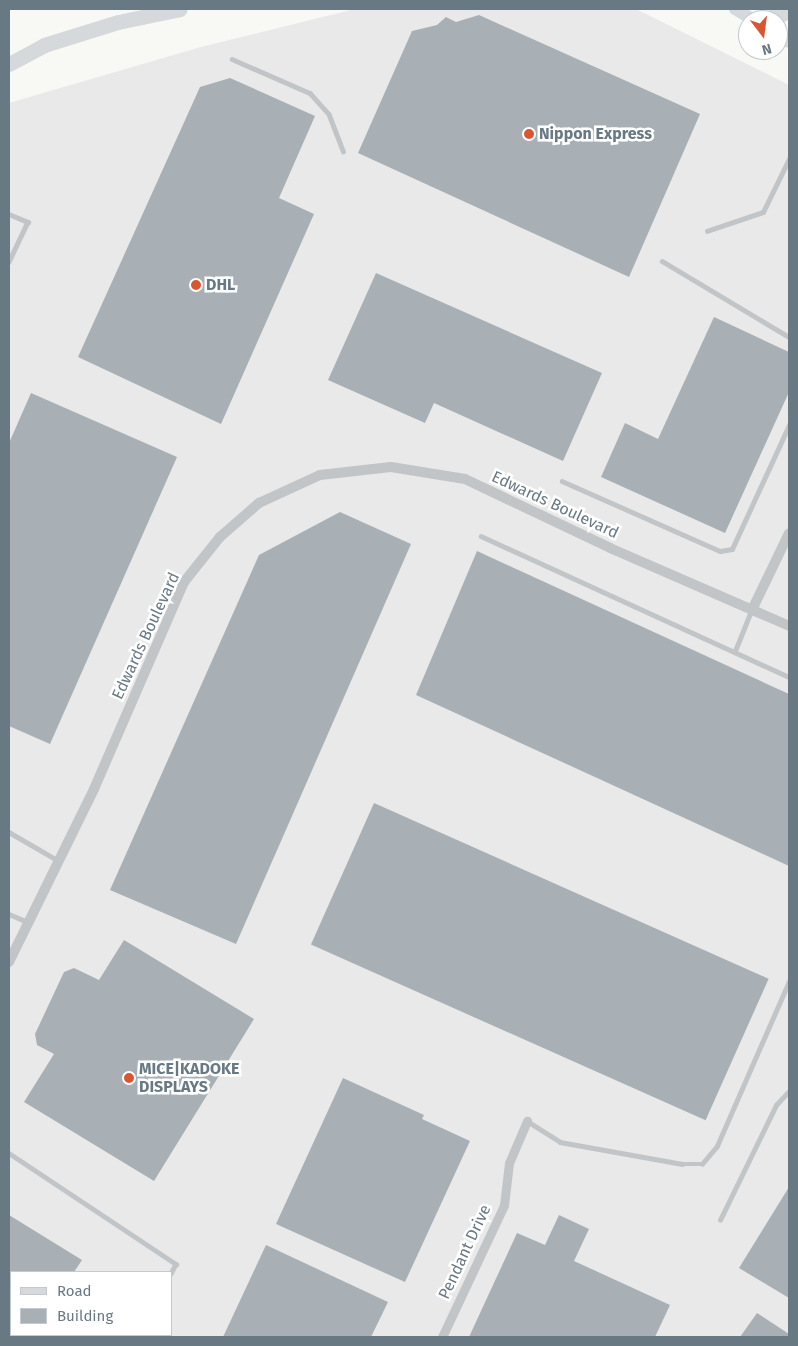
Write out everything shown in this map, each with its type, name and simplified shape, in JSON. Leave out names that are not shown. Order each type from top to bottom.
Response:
[{"type":"highway","points":[[9,64],[44,45],[118,22],[180,9]]},
{"type":"street","name":"Edwards Boulevard","points":[[9,962],[94,789],[184,582],[220,537],[259,504],[320,475],[391,467],[465,479],[789,626]]},
{"type":"street","points":[[752,610],[789,533]]},
{"type":"street","name":"Pendant Drive","points":[[442,1337],[504,1205],[508,1163],[527,1121]]},
{"type":"lane","points":[[232,59],[310,93],[329,114],[343,150]]},
{"type":"lane","points":[[708,231],[763,212],[789,158]]},
{"type":"lane","points":[[9,214],[28,222],[9,262]]},
{"type":"lane","points":[[662,260],[789,337]]},
{"type":"lane","points":[[562,481],[720,551],[732,548],[789,425]]},
{"type":"lane","points":[[481,536],[789,677]]},
{"type":"lane","points":[[734,651],[752,610]]},
{"type":"lane","points":[[9,832],[59,861]]},
{"type":"lane","points":[[9,914],[28,922]]},
{"type":"lane","points":[[527,1121],[560,1142],[682,1164],[702,1164],[717,1146],[789,981]]},
{"type":"lane","points":[[720,1220],[776,1105],[789,1091]]},
{"type":"lane","points":[[9,1153],[176,1264],[172,1272]]},
{"type":"shaded area","points":[[355,9],[636,9],[789,85],[789,1337],[9,1337],[9,103],[201,47]]},
{"type":"building","name":"Nippon Express","points":[[479,15],[700,114],[629,277],[358,153],[412,31],[437,25],[446,17],[456,22]]},
{"type":"building","name":"DHL","points":[[230,78],[315,116],[279,198],[314,214],[221,424],[78,357],[200,87]]},
{"type":"building","points":[[376,273],[602,373],[563,461],[434,403],[425,423],[328,380]]},
{"type":"building","points":[[714,317],[789,352],[789,392],[725,533],[601,477],[625,423],[658,439]]},
{"type":"building","points":[[31,393],[177,457],[50,744],[9,726],[9,443]]},
{"type":"building","points":[[340,512],[411,544],[236,944],[110,890],[259,555]]},
{"type":"building","points":[[477,551],[789,694],[789,866],[416,695]]},
{"type":"building","points":[[374,803],[769,979],[706,1120],[311,945]]},
{"type":"building","name":"MICE|KADOKE DISPLAYS","points":[[124,940],[254,1019],[154,1181],[24,1102],[54,1054],[37,1045],[35,1034],[64,972],[74,968],[99,980]]},
{"type":"building","points":[[343,1078],[424,1115],[422,1119],[470,1141],[405,1282],[276,1224]]},
{"type":"building","points":[[789,1187],[789,1298],[739,1268]]},
{"type":"building","points":[[9,1215],[82,1260],[75,1271],[10,1271],[10,1336],[36,1336],[9,1337]]},
{"type":"building","points":[[559,1215],[589,1229],[574,1261],[670,1305],[655,1337],[469,1337],[517,1233],[545,1245]]},
{"type":"building","points":[[266,1245],[388,1302],[371,1337],[223,1337]]},
{"type":"building","points":[[757,1313],[789,1334],[789,1337],[740,1337]]},
{"type":"place","name":"Nippon Express","points":[[529,134]]},
{"type":"place","name":"DHL","points":[[196,285]]},
{"type":"place","name":"MICE|KADOKE DISPLAYS","points":[[129,1078]]}]
